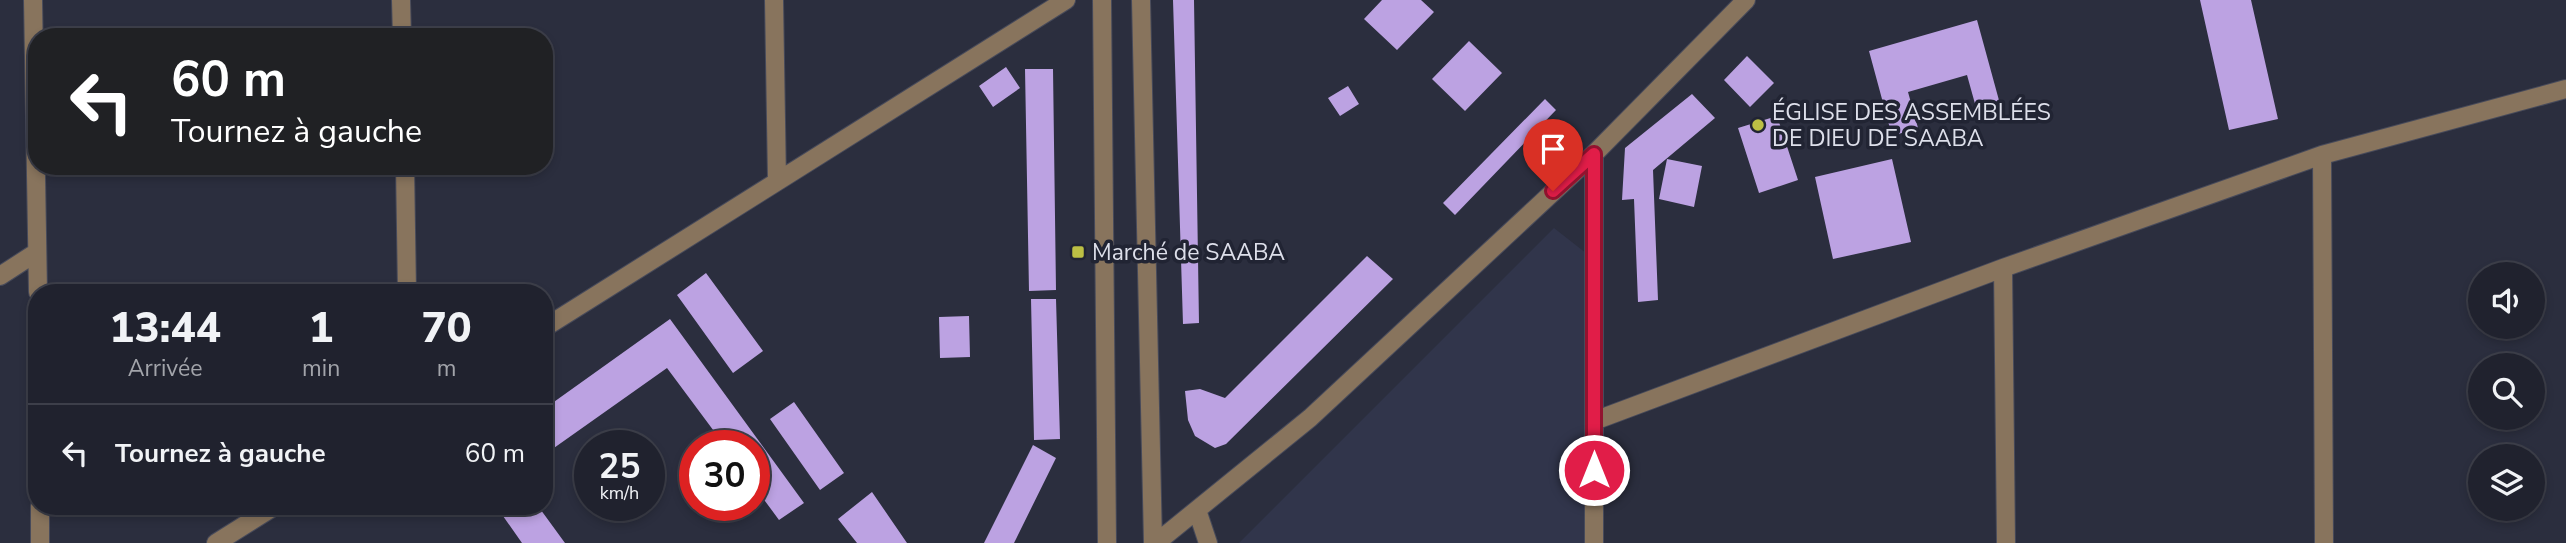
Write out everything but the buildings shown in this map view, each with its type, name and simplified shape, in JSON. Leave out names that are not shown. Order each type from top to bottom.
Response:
[{"type":"street","points":[[33,0],[33,28]]},
{"type":"street","points":[[401,0],[402,28]]},
{"type":"street","points":[[774,0],[777,181]]},
{"type":"street","points":[[553,322],[1066,0]]},
{"type":"street","points":[[1102,0],[1108,543]]},
{"type":"street","points":[[1141,0],[1155,543]]},
{"type":"street","points":[[1155,543],[1310,418],[1594,154],[1746,0]]},
{"type":"street","points":[[1594,421],[2003,268],[2322,155],[2566,89]]},
{"type":"street","points":[[1594,154],[1594,543]]},
{"type":"street","points":[[2322,155],[2324,543]]},
{"type":"street","points":[[36,175],[37,284]]},
{"type":"street","points":[[405,175],[407,284]]},
{"type":"street","points":[[0,276],[37,252]]},
{"type":"street","points":[[2003,268],[2006,543]]},
{"type":"street","points":[[1197,510],[1208,543]]},
{"type":"street","points":[[40,515],[40,543]]},
{"type":"street","points":[[216,543],[261,515]]},
{"type":"shaded area","points":[[1554,228],[1591,257],[1591,543],[1239,543]]},
{"type":"place","name":"ÉGLISE DES ASSEMBLÉES DE DIEU DE SAABA","points":[[1758,125]]},
{"type":"place","name":"Marché de SAABA","points":[[1078,252]]},
{"type":"route","points":[[1553,191],[1594,154],[1594,470]]}]
